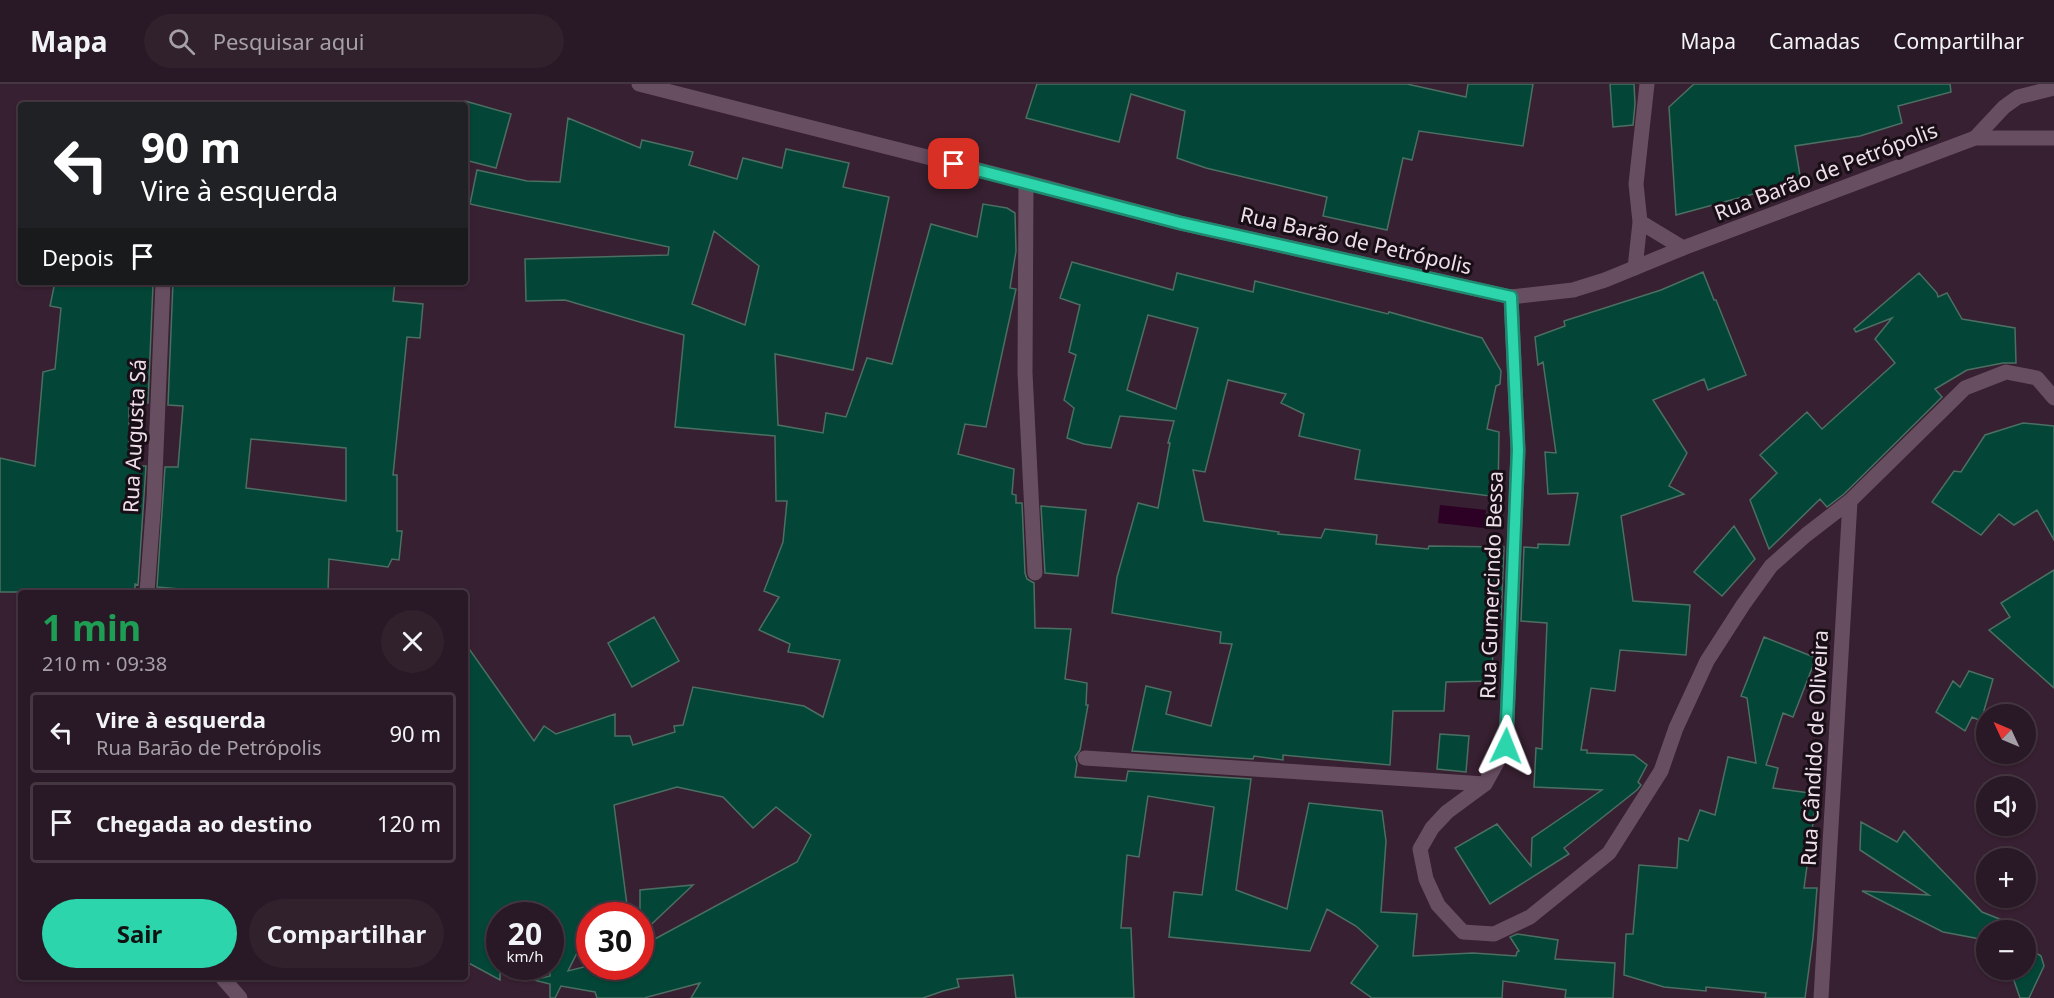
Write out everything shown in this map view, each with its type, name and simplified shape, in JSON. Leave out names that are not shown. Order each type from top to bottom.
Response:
[{"type":"street","name":"Rua Barão de Petrópolis","points":[[639,84],[1180,223],[1511,297],[1573,290],[1605,280],[1683,248],[1975,138],[2054,138]]},
{"type":"street","points":[[1635,268],[1640,222],[1636,184],[1647,84]]},
{"type":"street","points":[[1975,138],[2004,107],[2018,98],[2054,88]]},
{"type":"street","points":[[1026,182],[1025,373],[1035,573]]},
{"type":"street","points":[[1640,222],[1683,248]]},
{"type":"street","name":"Rua Augusta Sá","points":[[147,590],[154,499],[163,285]]},
{"type":"street","name":"Rua Gumercindo Bessa","points":[[1511,297],[1518,450],[1506,746],[1485,784],[1447,812],[1432,828],[1420,849],[1426,879],[1438,905],[1463,932],[1494,934],[1530,917],[1609,852],[1661,771],[1676,728],[1707,661],[1770,566],[1850,501],[1965,388],[2006,372],[2037,378],[2054,398]]},
{"type":"street","name":"Rua Cândido de Oliveira","points":[[1821,998],[1850,501]]},
{"type":"street","points":[[1085,758],[1485,784]]},
{"type":"street","points":[[224,980],[240,998]]},
{"type":"shaded area","points":[[1440,505],[1486,510],[1484,528],[1438,523]]},
{"type":"building","points":[[1037,84],[1407,84],[1466,97],[1468,84],[1533,84],[1523,146],[1419,131],[1412,160],[1403,158],[1387,230],[1323,216],[1327,197],[1206,168],[1177,158],[1185,111],[1131,94],[1119,142],[1026,118]]},
{"type":"building","points":[[1610,84],[1634,84],[1633,125],[1613,127]]},
{"type":"building","points":[[1694,84],[1950,84],[1951,92],[1898,106],[1902,123],[1860,136],[1795,146],[1801,181],[1676,215],[1669,107]]},
{"type":"building","points":[[465,101],[511,114],[496,168],[468,161],[468,102]]},
{"type":"building","points":[[568,118],[640,148],[642,140],[693,152],[689,165],[737,179],[743,158],[782,168],[786,149],[849,163],[843,187],[889,197],[853,370],[775,354],[778,425],[823,433],[826,413],[846,417],[867,358],[892,364],[931,224],[977,237],[983,204],[1007,208],[1015,213],[1016,251],[1010,288],[1016,289],[986,427],[965,424],[958,454],[1014,469],[1012,494],[1016,495],[1016,503],[1022,503],[1025,573],[1027,579],[1034,583],[1035,628],[1071,629],[1065,679],[1087,683],[1086,705],[1088,705],[1080,750],[1075,757],[1077,764],[1075,777],[1126,781],[1128,771],[1251,779],[1236,890],[1287,909],[1309,803],[1382,811],[1386,841],[1381,912],[1417,914],[1413,956],[1473,953],[1516,956],[1519,951],[1510,937],[1517,934],[1558,940],[1555,959],[1615,963],[1613,998],[1565,998],[1566,990],[1503,981],[1502,998],[1372,998],[1351,983],[1378,946],[1356,926],[1327,909],[1310,951],[1169,937],[1174,892],[1202,895],[1214,807],[1148,796],[1139,857],[1127,855],[1121,928],[1131,928],[1134,998],[1016,998],[1013,975],[957,979],[959,987],[923,998],[691,998],[700,983],[644,998],[597,998],[595,992],[561,986],[555,998],[550,998],[550,984],[534,980],[564,980],[564,902],[486,902],[486,972],[468,963],[468,647],[534,741],[544,726],[556,734],[615,714],[615,736],[630,736],[633,745],[675,732],[674,726],[683,725],[693,687],[804,706],[823,717],[840,660],[788,652],[790,644],[759,630],[779,597],[764,591],[783,542],[787,501],[776,501],[775,436],[675,427],[684,335],[565,300],[526,301],[525,259],[668,255],[669,247],[470,204],[477,170],[527,181],[560,182]],"holes":[[[714,231],[759,266],[745,325],[692,304]],[[677,787],[723,797],[753,828],[776,807],[811,835],[797,862],[654,939],[654,980],[576,980],[576,969],[568,971],[576,955],[576,902],[627,902],[614,805]]]},
{"type":"building","points":[[1072,262],[1173,290],[1177,273],[1253,292],[1255,281],[1388,314],[1389,312],[1482,338],[1501,371],[1500,384],[1496,386],[1487,429],[1499,432],[1498,497],[1355,479],[1360,450],[1299,436],[1304,414],[1281,403],[1286,394],[1228,380],[1205,472],[1193,470],[1204,521],[1279,532],[1278,534],[1321,538],[1325,529],[1377,535],[1376,544],[1428,549],[1429,546],[1504,547],[1501,619],[1496,619],[1495,637],[1492,637],[1493,681],[1446,682],[1444,711],[1393,711],[1390,765],[1283,755],[1283,760],[1254,756],[1253,759],[1132,751],[1146,686],[1171,692],[1166,714],[1211,726],[1232,644],[1220,643],[1221,632],[1112,613],[1117,577],[1138,503],[1158,508],[1170,443],[1168,443],[1174,421],[1120,416],[1111,448],[1084,444],[1067,438],[1074,408],[1064,400],[1076,355],[1069,352],[1080,305],[1060,298]],"holes":[[[1148,315],[1198,328],[1176,409],[1127,390]]]},
{"type":"building","points":[[1703,272],[1746,375],[1708,390],[1704,379],[1653,400],[1687,453],[1669,486],[1684,494],[1621,516],[1633,601],[1690,605],[1686,655],[1620,650],[1615,691],[1591,688],[1581,750],[1587,750],[1587,753],[1634,755],[1647,765],[1638,782],[1641,785],[1564,848],[1569,854],[1490,904],[1455,848],[1497,824],[1531,866],[1532,838],[1602,790],[1534,787],[1536,748],[1542,749],[1547,623],[1521,621],[1524,547],[1538,548],[1538,544],[1569,545],[1578,493],[1548,494],[1545,452],[1556,453],[1543,362],[1538,365],[1535,337],[1565,326],[1564,321],[1661,290]]},
{"type":"building","points":[[1919,273],[1938,297],[1947,293],[1962,319],[2015,328],[2016,363],[2003,363],[1967,370],[1935,389],[1942,397],[1844,494],[1827,507],[1820,499],[1769,549],[1750,500],[1777,473],[1760,455],[1807,412],[1822,429],[1895,363],[1875,339],[1892,318],[1856,332],[1854,329]]},
{"type":"building","points":[[54,285],[153,285],[148,403],[129,402],[129,466],[146,466],[138,585],[135,584],[135,590],[0,592],[0,458],[35,466],[43,372],[55,369],[61,308],[50,306]]},
{"type":"building","points":[[173,285],[395,285],[393,301],[423,304],[420,338],[407,337],[393,475],[397,475],[397,531],[402,531],[399,560],[392,559],[388,567],[329,559],[328,590],[192,590],[157,587],[165,467],[178,467],[183,406],[168,405]],"holes":[[[251,439],[346,448],[346,501],[246,488]]]},
{"type":"building","points":[[2023,423],[2054,426],[2054,540],[2037,510],[2014,525],[1999,514],[1981,535],[1932,502],[1954,471],[1961,472],[1985,435]]},
{"type":"building","points":[[1041,506],[1086,510],[1078,576],[1045,573]]},
{"type":"building","points":[[1734,526],[1755,559],[1722,596],[1694,572]]},
{"type":"building","points":[[2054,570],[2054,688],[1989,630],[2010,617],[2001,603]]},
{"type":"building","points":[[654,617],[679,661],[632,687],[608,643]]},
{"type":"building","points":[[1764,637],[1816,658],[1793,717],[1783,713],[1766,765],[1778,768],[1773,788],[1817,794],[1804,888],[1817,888],[1805,998],[1765,998],[1766,993],[1706,987],[1706,991],[1664,987],[1624,975],[1626,934],[1633,934],[1639,865],[1677,868],[1679,838],[1688,841],[1700,810],[1715,815],[1728,757],[1756,763],[1747,698],[1741,696]]},
{"type":"building","points":[[1969,671],[1993,679],[1986,704],[1976,704],[1976,719],[1972,717],[1965,731],[1936,712],[1953,681],[1960,687]]},
{"type":"building","points":[[1440,734],[1469,736],[1466,772],[1437,769]]},
{"type":"building","points":[[1861,822],[1897,842],[1904,831],[1976,908],[2002,920],[1976,920],[1976,938],[1943,932],[1862,891],[1929,895],[1860,850]]},
{"type":"building","points":[[693,885],[654,922],[654,902],[640,902],[640,890]]},
{"type":"building","points":[[2036,953],[2041,956],[2044,966],[2029,998],[2020,998],[2014,980],[2036,980]]},
{"type":"route","points":[[954,164],[1180,223],[1511,297],[1518,450],[1506,746]]}]
